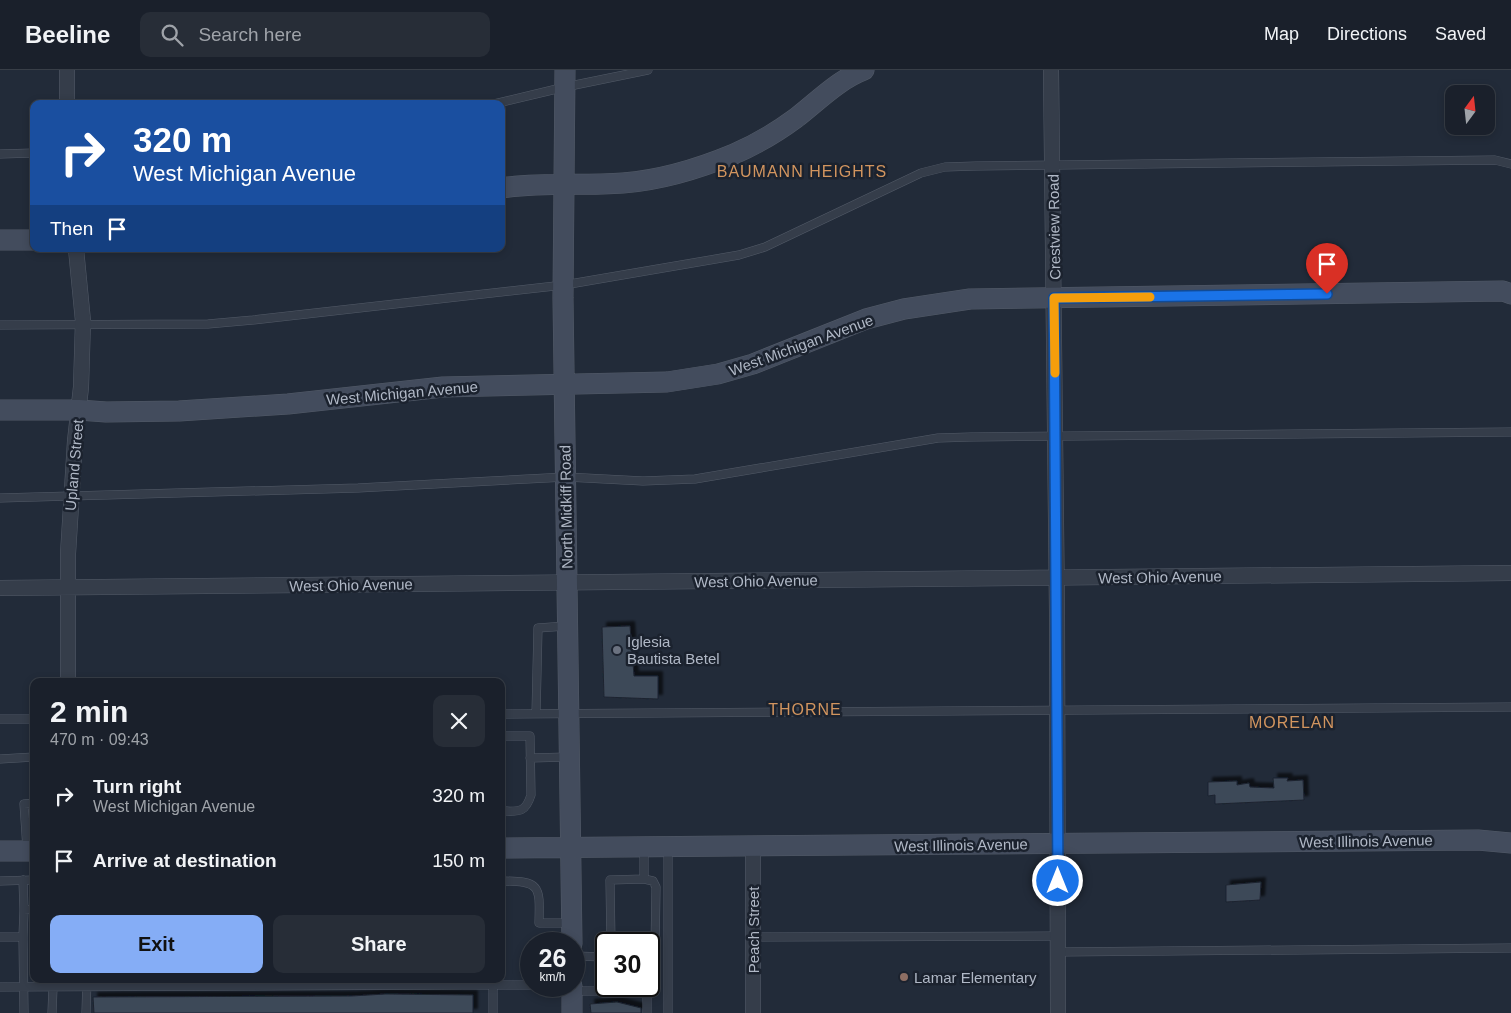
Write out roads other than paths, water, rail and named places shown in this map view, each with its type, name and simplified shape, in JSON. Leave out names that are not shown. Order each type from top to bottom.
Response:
[{"type":"street","points":[[67,70],[67,100]]},
{"type":"street","points":[[505,188],[642,181],[688,171],[717,162],[765,138],[798,116],[819,98],[864,70]]},
{"type":"street","name":"Crestview Road","points":[[1052,70],[1057,578],[1058,1013]]},
{"type":"street","name":"North Midkiff Road","points":[[565,78],[564,285],[572,932]]},
{"type":"street","points":[[0,240],[30,240]]},
{"type":"street","name":"Upland Street","points":[[68,678],[67,588],[71,497],[79,410],[82,325],[76,252]]},
{"type":"street","name":"West Michigan Avenue","points":[[0,410],[106,412],[216,409],[288,404],[443,387],[667,382],[711,375],[753,364],[848,325],[904,309],[970,299],[1503,291],[1511,294]]},
{"type":"street","name":"West Ohio Avenue","points":[[0,588],[1511,573]]},
{"type":"street","name":"West Illinois Avenue","points":[[505,848],[1478,840],[1511,842]]},
{"type":"street","name":"Peach Street","points":[[753,847],[753,1013]]},
{"type":"street","points":[[0,851],[30,851]]},
{"type":"street","points":[[572,997],[572,1013]]},
{"type":"lane","points":[[505,100],[565,78],[648,70]]},
{"type":"lane","points":[[0,154],[30,153]]},
{"type":"lane","points":[[0,325],[208,324],[564,285],[739,255],[765,247],[921,173],[945,167],[1053,164],[1495,160],[1511,164]]},
{"type":"lane","points":[[0,498],[358,488],[566,477],[643,481],[694,478],[938,438],[1511,432]]},
{"type":"lane","points":[[536,714],[538,628],[568,625]]},
{"type":"lane","points":[[505,714],[1511,707]]},
{"type":"lane","points":[[0,719],[30,719]]},
{"type":"lane","points":[[505,736],[530,736],[530,795],[528,803],[521,811],[505,811]]},
{"type":"lane","points":[[0,759],[30,757]]},
{"type":"lane","points":[[530,758],[570,757]]},
{"type":"lane","points":[[30,803],[24,804],[30,844]]},
{"type":"lane","points":[[644,847],[644,879]]},
{"type":"lane","points":[[668,847],[668,1013]]},
{"type":"lane","points":[[611,932],[610,880],[644,879],[653,881],[656,887],[655,932]]},
{"type":"lane","points":[[23,880],[24,1013]]},
{"type":"lane","points":[[0,882],[30,880]]},
{"type":"lane","points":[[505,881],[526,882],[538,891],[540,898],[539,923],[572,923]]},
{"type":"lane","points":[[24,910],[30,909]]},
{"type":"lane","points":[[0,937],[23,936]]},
{"type":"lane","points":[[753,936],[1058,936]]},
{"type":"lane","points":[[1058,952],[1511,948]]},
{"type":"lane","points":[[0,987],[53,986],[78,983]]},
{"type":"lane","points":[[86,1013],[87,983]]},
{"type":"lane","points":[[474,983],[520,985]]},
{"type":"lane","points":[[493,985],[493,1013]]},
{"type":"lane","points":[[52,1013],[53,986]]},
{"type":"lane","points":[[585,990],[647,992],[647,1013]]},
{"type":"place","name":"Iglesia Bautista Betel","points":[[617,650]]},
{"type":"place","name":"Lamar Elementary","points":[[904,977]]},
{"type":"district","name":"BAUMANN HEIGHTS","points":[[802,171]]},
{"type":"district","name":"THORNE","points":[[805,709]]},
{"type":"district","name":"MORELAN","points":[[1292,722]]}]
